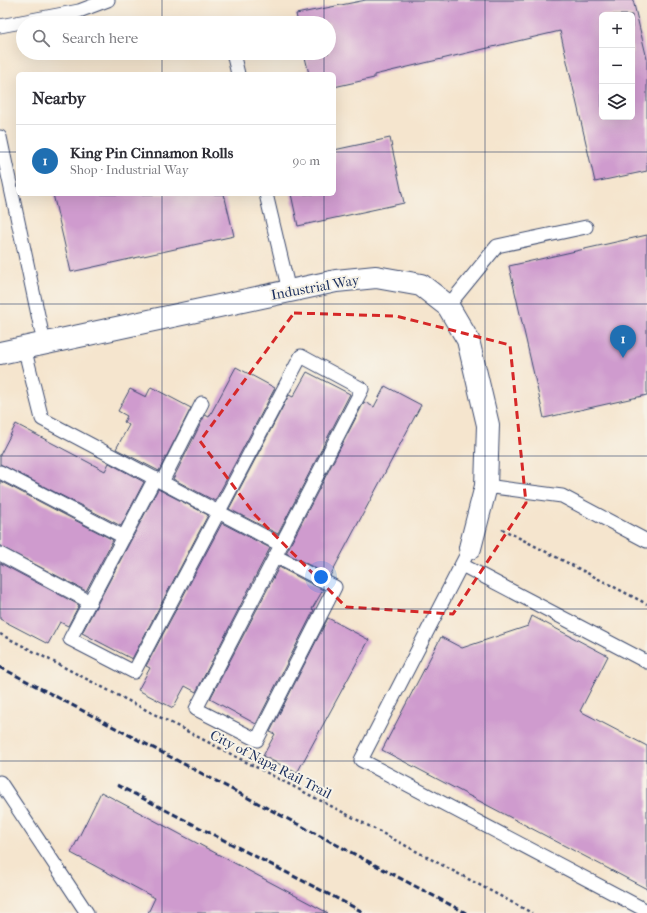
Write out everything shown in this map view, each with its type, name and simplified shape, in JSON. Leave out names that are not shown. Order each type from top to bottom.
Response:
[{"type":"street","name":"Industrial Way","points":[[0,353],[336,281],[376,277],[421,285],[448,306],[468,340],[488,425],[486,486],[466,557]]},
{"type":"lane","points":[[51,16],[80,11],[108,0]]},
{"type":"lane","points":[[0,26],[16,22]]},
{"type":"lane","points":[[235,60],[238,72]]},
{"type":"lane","points":[[0,137],[34,345],[42,418],[158,480],[218,512],[278,550],[335,587],[257,740],[196,709],[278,550],[362,389],[356,385],[301,356],[218,512],[134,672],[70,639],[124,537],[158,480],[202,403]]},
{"type":"lane","points":[[266,196],[289,291]]},
{"type":"lane","points":[[448,306],[498,246],[586,227]]},
{"type":"lane","points":[[0,472],[124,537]]},
{"type":"lane","points":[[486,486],[562,496],[647,541]]},
{"type":"lane","points":[[0,554],[90,602]]},
{"type":"lane","points":[[647,662],[466,557],[361,760],[647,911]]},
{"type":"lane","points":[[0,782],[87,913]]},
{"type":"path","points":[[478,517],[647,604]]},
{"type":"path","name":"City of Napa Rail Trail","points":[[0,634],[352,817],[532,913]]},
{"type":"highlighted area","points":[[294,313],[396,316],[510,345],[526,503],[453,614],[346,607],[255,515],[200,441]]},
{"type":"building","points":[[366,0],[633,0],[647,59],[647,171],[595,182],[560,31],[374,75],[374,78],[336,87],[336,72],[309,72],[306,60],[336,60],[336,16],[296,16],[296,14]]},
{"type":"building","points":[[390,138],[404,203],[298,226],[291,196],[336,196],[336,150]]},
{"type":"building","points":[[53,196],[224,196],[234,236],[71,272]]},
{"type":"building","points":[[647,235],[647,395],[544,418],[509,266]]},
{"type":"building","points":[[236,367],[275,388],[215,501],[173,479],[205,415],[209,417]]},
{"type":"building","points":[[307,372],[350,394],[278,534],[229,509],[289,395],[293,397]]},
{"type":"building","points":[[385,386],[421,405],[330,576],[286,553],[364,402],[374,407]]},
{"type":"building","points":[[151,387],[191,408],[159,471],[116,449],[129,425],[124,422],[127,416],[118,411],[130,389],[146,397]]},
{"type":"building","points":[[16,424],[105,471],[109,463],[144,482],[121,526],[0,464],[0,455]]},
{"type":"building","points":[[0,481],[113,540],[86,591],[0,546]]},
{"type":"building","points":[[158,489],[208,515],[132,659],[82,633]]},
{"type":"building","points":[[222,523],[270,548],[196,692],[185,686],[173,708],[138,690],[150,668],[146,666]]},
{"type":"building","points":[[0,563],[79,605],[68,626],[60,622],[48,644],[0,619]]},
{"type":"building","points":[[279,567],[323,590],[312,609],[314,610],[256,724],[210,699]]},
{"type":"building","points":[[532,616],[608,656],[580,711],[647,746],[647,889],[382,750],[441,637],[462,648],[528,626]]},
{"type":"building","points":[[328,618],[369,640],[297,773],[263,756],[275,734],[270,732]]},
{"type":"building","points":[[101,792],[328,913],[148,913],[155,898],[71,853]]},
{"type":"railway","points":[[0,667],[466,913]]},
{"type":"railway","points":[[117,785],[365,913]]},
{"type":"place","name":"King Pin Cinnamon Rolls","points":[[623,358]]}]
